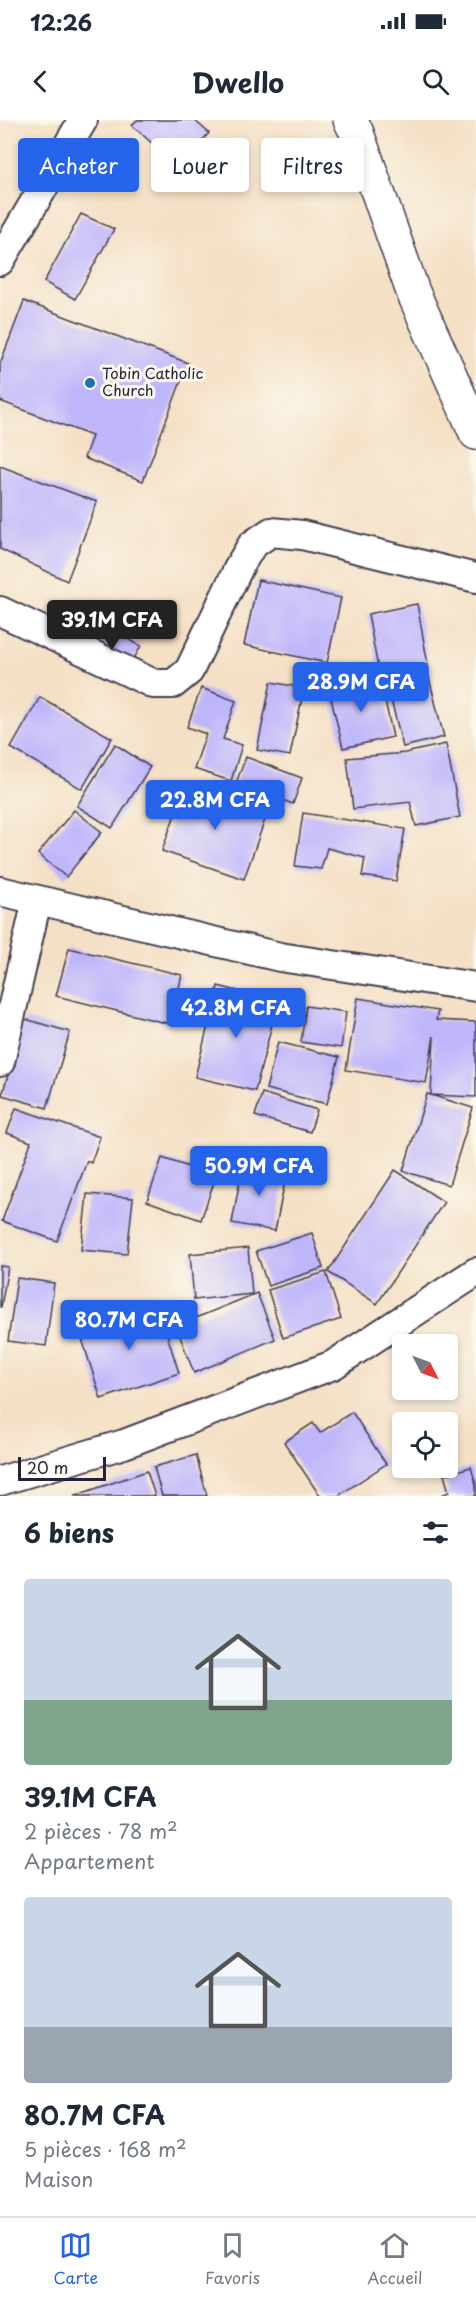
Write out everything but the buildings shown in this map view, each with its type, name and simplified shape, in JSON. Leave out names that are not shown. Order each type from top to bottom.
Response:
[{"type":"main road","points":[[350,120],[357,133],[414,292],[476,433]]},
{"type":"street","points":[[0,261],[83,120]]},
{"type":"street","points":[[0,611],[154,684],[173,684],[189,671],[252,545],[271,532],[302,535],[476,578]]},
{"type":"street","points":[[0,891],[280,957],[476,987]]},
{"type":"street","points":[[0,1062],[37,900]]},
{"type":"street","points":[[0,1481],[124,1444],[333,1365],[476,1272]]},
{"type":"place","name":"Tobin Catholic Church","points":[[90,383]]}]
